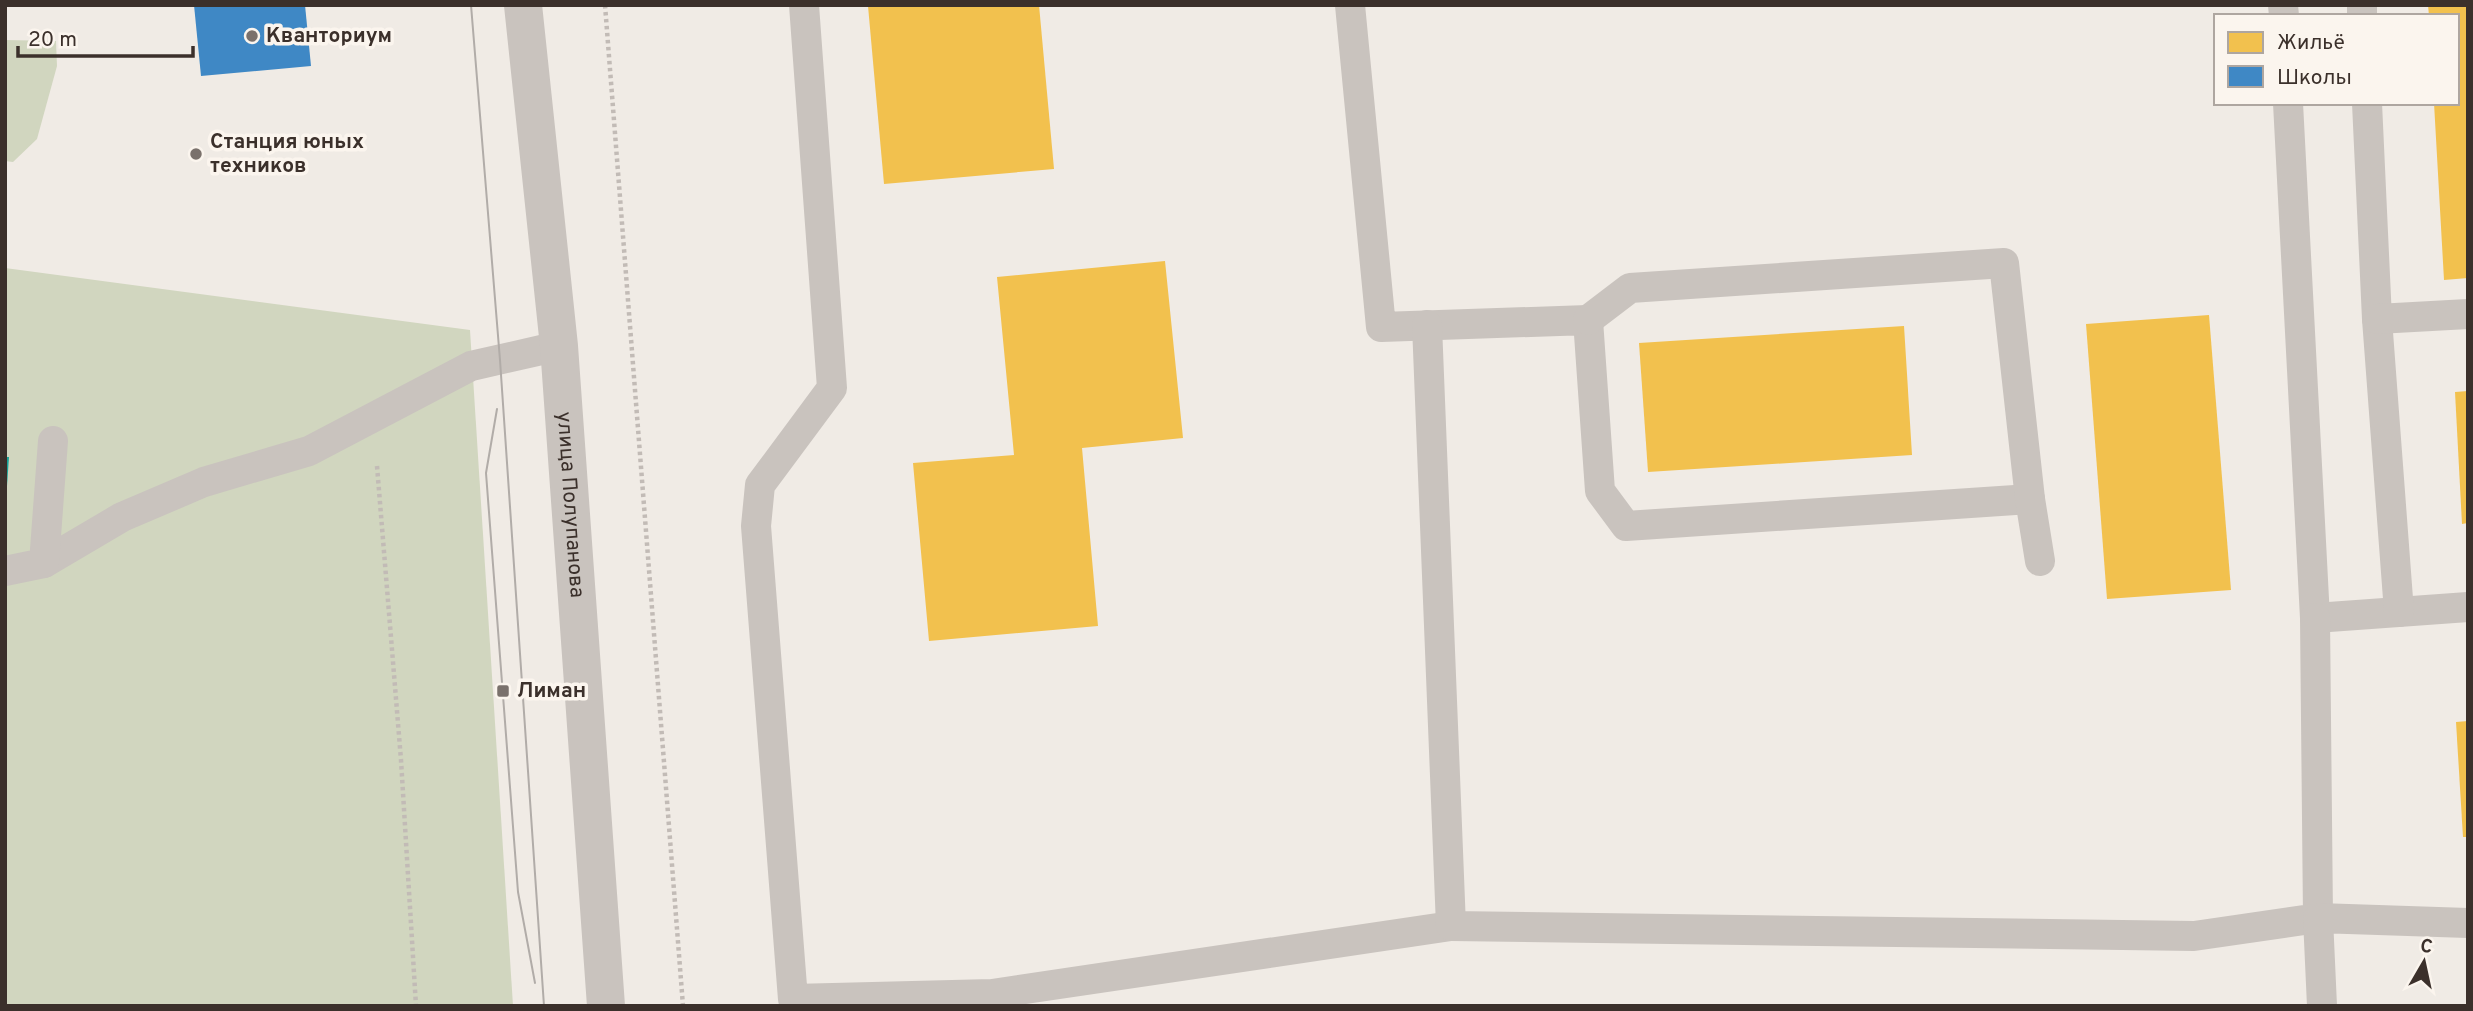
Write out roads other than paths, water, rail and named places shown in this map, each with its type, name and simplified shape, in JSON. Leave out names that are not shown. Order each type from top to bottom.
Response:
[{"type":"street","name":"улица Полупанова","points":[[523,5],[559,346],[606,1006]]},
{"type":"lane","points":[[804,5],[832,388],[760,485],[756,526],[793,999],[992,1000],[1451,926],[2194,936],[2318,918],[2468,923]]},
{"type":"lane","points":[[1350,5],[1381,327],[1588,320],[1630,288],[2004,263],[2030,499],[2040,561]]},
{"type":"lane","points":[[2288,105],[2315,618],[2318,918],[2322,1006]]},
{"type":"lane","points":[[2367,105],[2377,319],[2399,612]]},
{"type":"lane","points":[[2377,319],[2468,314]]},
{"type":"lane","points":[[1588,320],[1600,491],[1626,526],[2030,499]]},
{"type":"lane","points":[[1427,325],[1451,926]]},
{"type":"lane","points":[[5,571],[44,563],[122,517],[204,482],[309,452],[471,366],[559,346]]},
{"type":"lane","points":[[44,563],[53,441]]},
{"type":"lane","points":[[2315,618],[2468,607]]},
{"type":"tram line","points":[[471,5],[500,360],[544,1006]]},
{"type":"tram line","points":[[497,409],[486,473],[518,892],[535,983]]},
{"type":"place","name":"Кванториум","points":[[252,36]]},
{"type":"place","name":"Станция юных техников","points":[[196,154]]},
{"type":"place","name":"Лиман","points":[[503,691]]}]
